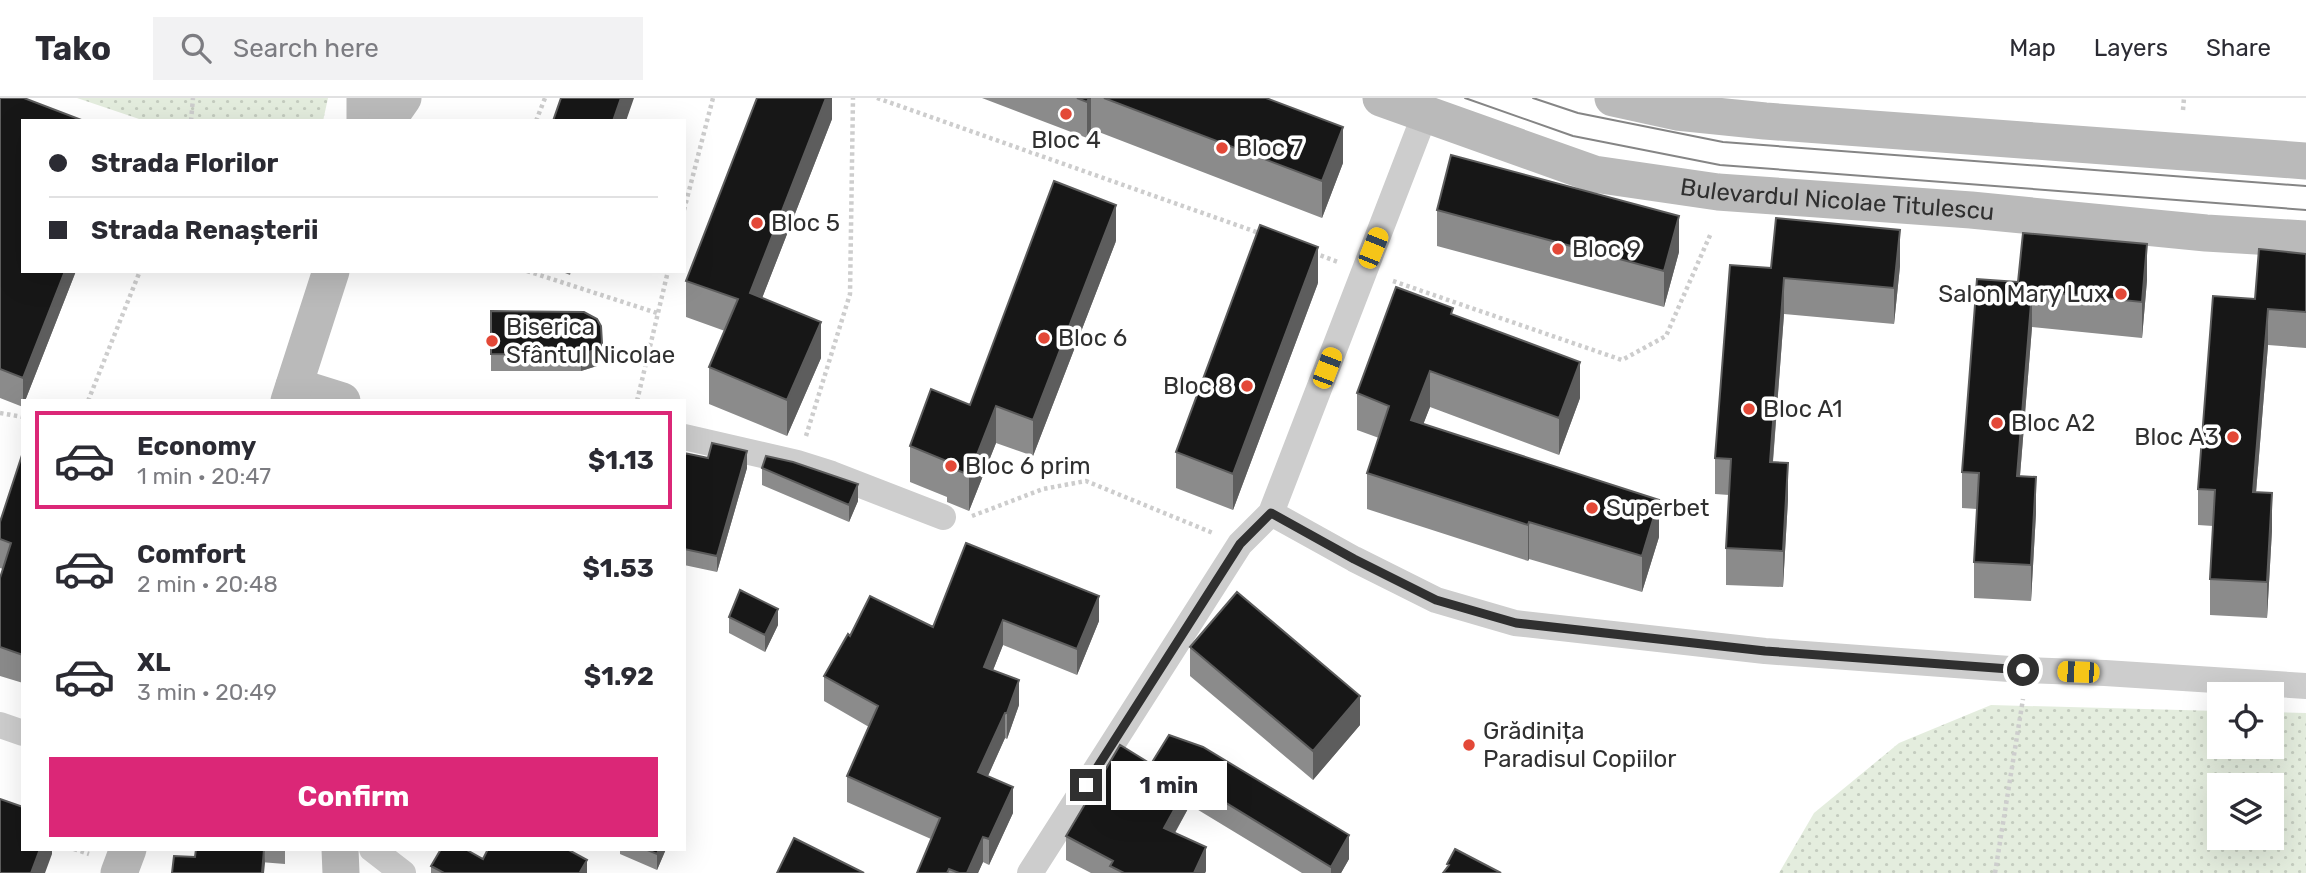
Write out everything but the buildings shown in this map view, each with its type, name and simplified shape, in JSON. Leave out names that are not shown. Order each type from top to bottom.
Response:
[{"type":"main road","points":[[365,98],[365,119]]},
{"type":"main road","points":[[380,119],[388,98]]},
{"type":"main road","points":[[388,119],[403,98]]},
{"type":"main road","name":"Bulevardul Nicolae Titulescu","points":[[1381,98],[1594,174],[1718,192],[1971,209],[2206,233],[2306,239]]},
{"type":"main road","points":[[1613,98],[1677,112],[1765,121],[2306,161]]},
{"type":"main road","points":[[329,399],[291,393],[330,273]]},
{"type":"main road","points":[[119,873],[127,851]]},
{"type":"main road","points":[[340,851],[341,873]]},
{"type":"street","points":[[1032,872],[1240,544],[1271,513],[1424,114]]},
{"type":"street","points":[[686,438],[797,463],[943,517]]},
{"type":"street","points":[[1271,513],[1436,600],[1516,623],[1765,651],[2023,670],[2306,686]]},
{"type":"street","points":[[0,725],[21,732]]},
{"type":"street","points":[[375,851],[403,873]]},
{"type":"path","points":[[191,119],[193,98]]},
{"type":"path","points":[[537,119],[545,98]]},
{"type":"path","points":[[686,202],[713,98]]},
{"type":"path","points":[[797,463],[827,375],[850,294],[853,98]]},
{"type":"path","points":[[877,98],[1266,236]]},
{"type":"path","points":[[2183,110],[2184,98]]},
{"type":"path","points":[[1303,249],[1622,360],[1666,336],[1710,233]]},
{"type":"path","points":[[89,399],[139,273]]},
{"type":"path","points":[[533,273],[657,313]]},
{"type":"path","points":[[637,399],[667,273]]},
{"type":"path","points":[[0,413],[21,417]]},
{"type":"path","points":[[943,517],[976,516],[1043,489],[1086,481],[1240,544]]},
{"type":"path","points":[[1995,873],[2023,706],[2023,670]]},
{"type":"green space","points":[[77,98],[328,98],[323,119],[139,119]]},
{"type":"green space","points":[[1991,705],[2207,711],[2207,759],[2284,759],[2284,712],[2306,713],[2306,873],[1779,873],[1814,813],[1899,743]]},
{"type":"tram line","points":[[1465,98],[1573,136],[1720,165],[2306,210]]},
{"type":"tram line","points":[[1533,98],[1578,113],[1723,142],[2306,186]]},
{"type":"place","name":"Bloc 4","points":[[1066,114]]},
{"type":"place","name":"Bloc 7","points":[[1222,148]]},
{"type":"place","name":"Bloc 5","points":[[757,223]]},
{"type":"place","name":"Bloc 9","points":[[1558,249]]},
{"type":"place","name":"Salon Mary Lux","points":[[2121,294]]},
{"type":"place","name":"Bloc 6","points":[[1044,338]]},
{"type":"place","name":"Biserica Sfântul Nicolae","points":[[492,341]]},
{"type":"place","name":"Bloc 8","points":[[1247,386]]},
{"type":"place","name":"Bloc A1","points":[[1749,409]]},
{"type":"place","name":"Bloc A2","points":[[1997,423]]},
{"type":"place","name":"Bloc A3","points":[[2233,437]]},
{"type":"place","name":"Bloc 6 prim","points":[[951,466]]},
{"type":"place","name":"Superbet","points":[[1592,508]]},
{"type":"place","name":"Grădinița Paradisul Copiilor","points":[[1469,745]]},
{"type":"route","points":[[1086,785],[1240,544],[1271,513],[1436,600],[1516,623],[1765,651],[2023,670]]}]
